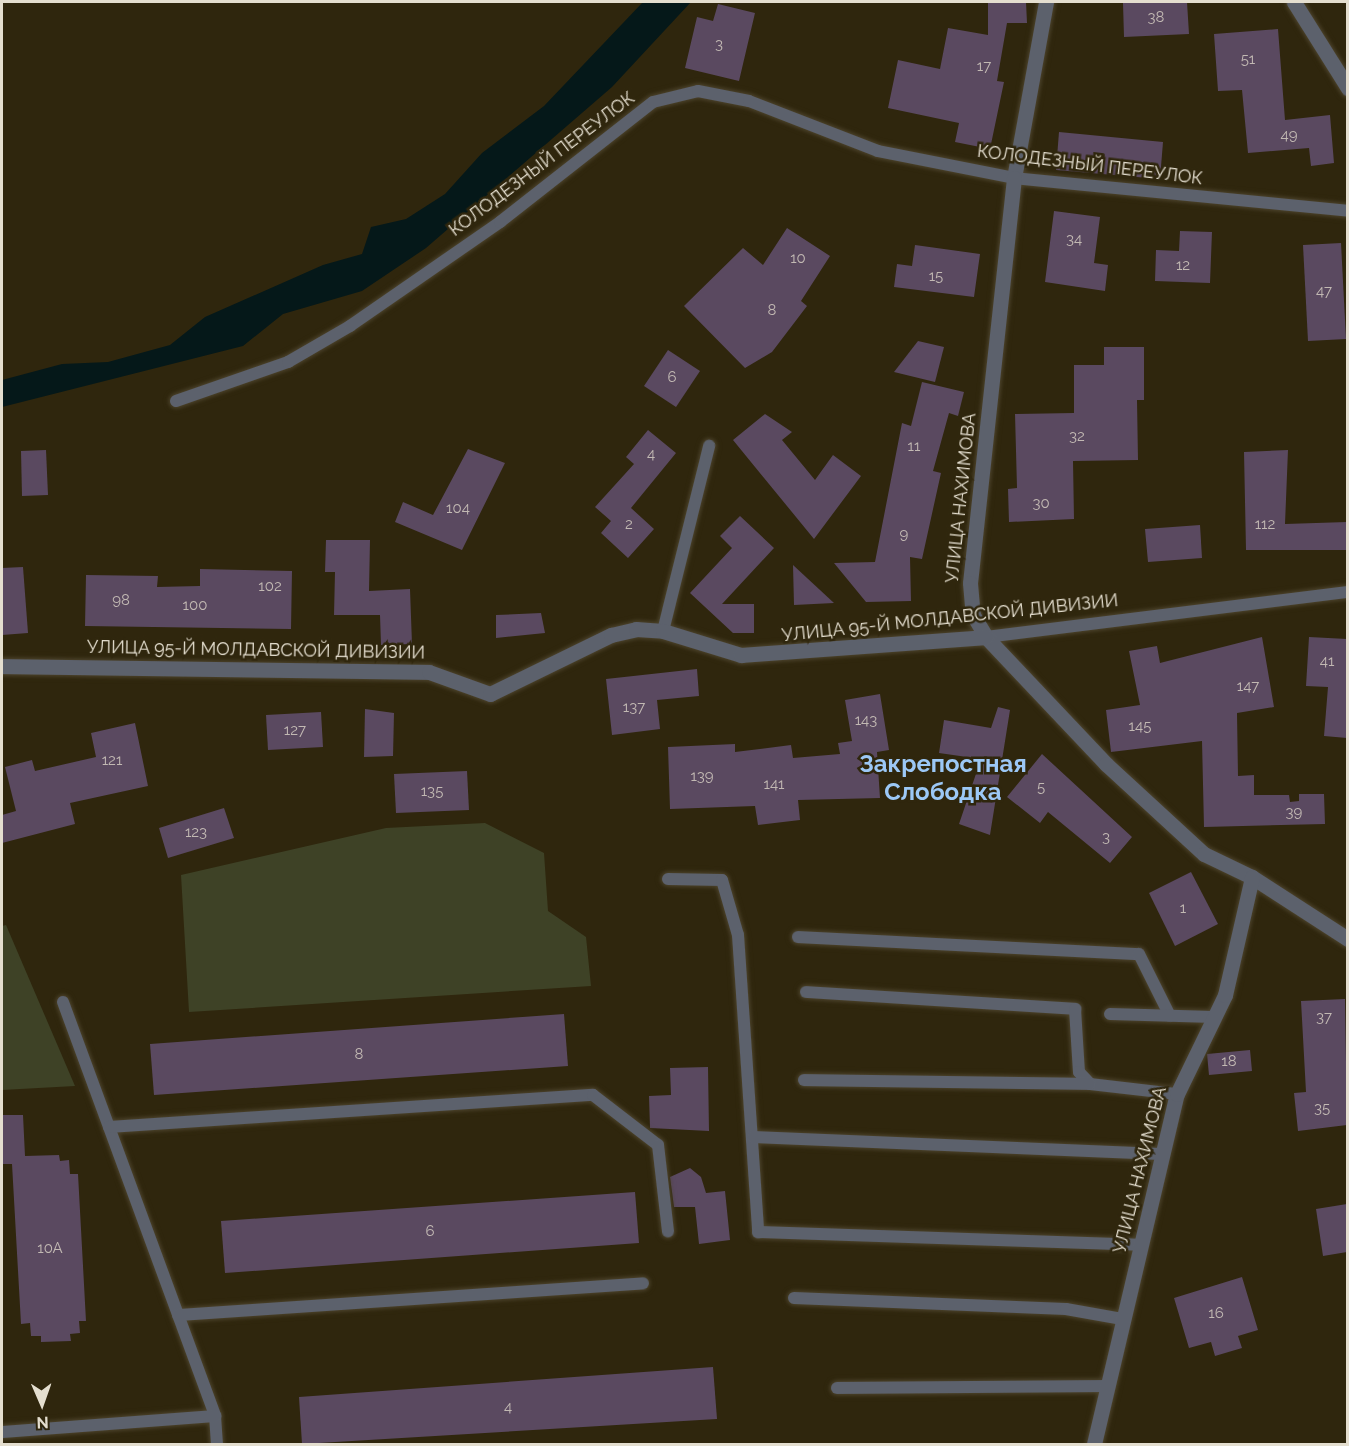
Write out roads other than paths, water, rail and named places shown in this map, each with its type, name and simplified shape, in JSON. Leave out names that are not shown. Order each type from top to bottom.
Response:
[{"type":"street","name":"УЛИЦА НАХИМОВА","points":[[1046,2],[1014,178],[970,583],[973,615],[986,637],[1106,764],[1196,847],[1252,878],[1347,939]]},
{"type":"street","points":[[1294,2],[1347,88]]},
{"type":"street","name":"УЛИЦА 95-Й МОЛДАВСКОЙ ДИВИЗИИ","points":[[2,666],[429,672],[490,694],[611,635],[663,631],[741,655],[986,637]]},
{"type":"street","name":"УЛИЦА НАХИМОВА","points":[[1094,1444],[1105,1386],[1142,1245],[1161,1154],[1177,1094],[1225,995],[1252,878]]},
{"type":"lane","name":"КОЛОДЕЗНЫЙ ПЕРЕУЛОК","points":[[176,401],[288,362],[351,326],[500,222],[653,102],[698,91],[738,99],[878,151],[1014,178],[1347,211]]},
{"type":"lane","points":[[663,631],[710,446]]},
{"type":"lane","name":"УЛИЦА 95-Й МОЛДАВСКОЙ ДИВИЗИИ","points":[[986,637],[1347,591]]},
{"type":"lane","points":[[668,879],[722,880],[738,935],[758,1232],[1142,1245]]},
{"type":"lane","points":[[798,937],[1139,954],[1170,1016]]},
{"type":"lane","points":[[806,992],[1075,1009],[1079,1072],[1090,1084]]},
{"type":"lane","points":[[63,1002],[215,1416],[217,1444]]},
{"type":"lane","points":[[1110,1014],[1214,1017]]},
{"type":"lane","points":[[804,1080],[1090,1084],[1177,1094]]},
{"type":"lane","points":[[109,1127],[593,1095],[658,1145],[669,1231]]},
{"type":"lane","points":[[753,1137],[1161,1154]]},
{"type":"lane","points":[[178,1315],[643,1283]]},
{"type":"lane","points":[[794,1298],[1066,1309],[1122,1319]]},
{"type":"lane","points":[[837,1388],[1105,1386]]},
{"type":"lane","points":[[2,1432],[215,1416]]},
{"type":"district","name":"Закрепостная Слободка","points":[[943,778]]}]
